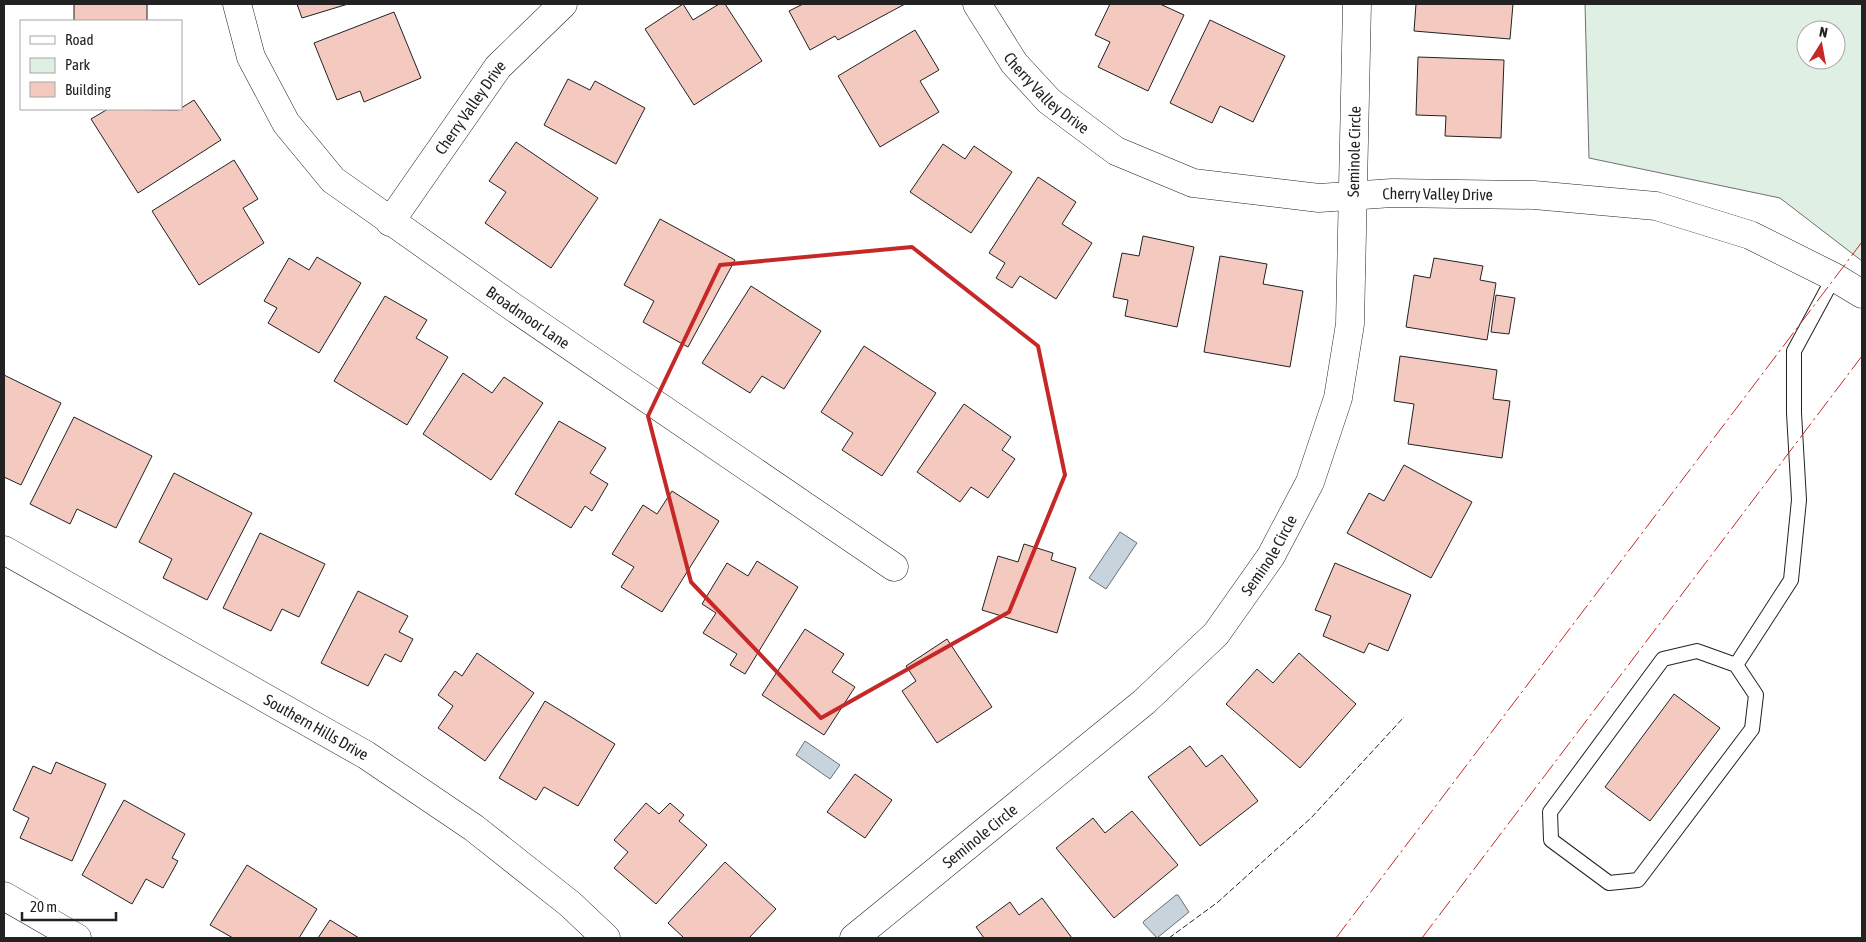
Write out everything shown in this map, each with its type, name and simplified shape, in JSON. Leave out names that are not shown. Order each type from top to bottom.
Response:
[{"type":"street","name":"Broadmoor Lane","points":[[237,4],[251,58],[286,123],[333,180],[390,222],[894,567]]},
{"type":"street","name":"Cherry Valley Drive","points":[[390,222],[498,67],[563,4]]},
{"type":"street","name":"Cherry Valley Drive","points":[[977,4],[1014,64],[1049,101],[1116,151],[1193,183],[1319,198],[1392,193],[1534,195],[1656,206],[1750,235],[1834,277],[1862,294]]},
{"type":"street","name":"Seminole Circle","points":[[854,938],[1144,702],[1216,634],[1271,556],[1310,482],[1338,398],[1350,324],[1357,4]]},
{"type":"street","name":"Southern Hills Drive","points":[[4,550],[366,755],[474,828],[570,904],[606,938]]},
{"type":"street","points":[[4,896],[77,938]]},
{"type":"lane","points":[[1736,665],[1791,580],[1799,500],[1794,413],[1794,351],[1834,277]]},
{"type":"lane","points":[[1697,651],[1736,665],[1756,695],[1752,729],[1638,880],[1609,883],[1550,840],[1550,812],[1663,659],[1697,651]]},
{"type":"highlighted area","points":[[912,247],[1038,346],[1065,475],[1009,612],[821,718],[691,582],[648,416],[720,265]]},
{"type":"green space","points":[[1585,4],[1862,4],[1862,261],[1780,198],[1589,158]]},
{"type":"shaded area","points":[[1120,532],[1137,543],[1106,589],[1089,578]]},
{"type":"shaded area","points":[[805,741],[840,765],[830,779],[796,755]]},
{"type":"shaded area","points":[[1178,895],[1189,912],[1157,938],[1143,923]]},
{"type":"building","points":[[74,4],[147,4],[147,20],[74,20]]},
{"type":"building","points":[[297,4],[348,4],[302,18]]},
{"type":"building","points":[[683,4],[693,20],[719,4],[725,4],[762,61],[694,105],[645,29]]},
{"type":"building","points":[[803,4],[905,4],[838,40],[835,36],[810,50],[789,11]]},
{"type":"building","points":[[1110,4],[1160,4],[1184,15],[1148,91],[1098,67],[1110,42],[1095,35]]},
{"type":"building","points":[[1416,4],[1513,4],[1510,39],[1414,31]]},
{"type":"building","points":[[394,12],[421,78],[364,102],[360,91],[337,100],[314,43]]},
{"type":"building","points":[[1210,20],[1285,56],[1253,122],[1220,106],[1212,123],[1170,103]]},
{"type":"building","points":[[915,30],[939,70],[920,81],[939,112],[880,147],[838,76]]},
{"type":"building","points":[[1418,57],[1504,60],[1501,138],[1445,136],[1446,116],[1416,115]]},
{"type":"building","points":[[568,79],[590,90],[595,81],[645,108],[616,164],[544,125]]},
{"type":"building","points":[[194,100],[221,140],[138,193],[91,119],[106,110],[182,110],[182,108]]},
{"type":"building","points":[[516,142],[598,198],[551,268],[485,223],[506,192],[489,181]]},
{"type":"building","points":[[943,144],[965,159],[974,146],[1012,172],[971,233],[910,192]]},
{"type":"building","points":[[234,160],[258,199],[243,208],[264,243],[199,285],[152,211]]},
{"type":"building","points":[[1038,177],[1076,202],[1062,224],[1092,243],[1056,299],[1020,276],[1012,288],[996,278],[1005,263],[989,253]]},
{"type":"building","points":[[660,219],[735,260],[688,347],[643,322],[654,301],[624,285]]},
{"type":"building","points":[[1143,236],[1194,247],[1177,327],[1125,316],[1128,300],[1113,297],[1122,253],[1139,256]]},
{"type":"building","points":[[1220,256],[1267,264],[1263,284],[1303,291],[1290,367],[1204,352]]},
{"type":"building","points":[[317,257],[361,283],[319,353],[268,323],[277,308],[264,301],[289,258],[309,270]]},
{"type":"building","points":[[1434,258],[1483,266],[1480,280],[1496,283],[1487,340],[1406,327],[1414,275],[1430,278]]},
{"type":"building","points":[[751,286],[821,331],[784,389],[762,376],[750,393],[702,363]]},
{"type":"building","points":[[1496,295],[1515,298],[1509,334],[1491,332]]},
{"type":"building","points":[[385,296],[427,320],[416,338],[448,357],[407,425],[334,381]]},
{"type":"building","points":[[864,346],[936,393],[882,476],[842,450],[853,433],[821,412]]},
{"type":"building","points":[[1400,356],[1497,370],[1493,399],[1510,401],[1502,458],[1408,444],[1414,404],[1394,401]]},
{"type":"building","points":[[463,373],[492,393],[504,377],[543,403],[491,480],[423,434]]},
{"type":"building","points":[[4,375],[61,403],[21,485],[4,477]]},
{"type":"building","points":[[964,404],[1011,437],[1002,450],[1015,459],[988,498],[971,487],[960,502],[917,472]]},
{"type":"building","points":[[74,417],[152,456],[116,528],[77,509],[70,524],[30,504]]},
{"type":"building","points":[[559,421],[606,448],[590,473],[608,484],[592,511],[585,506],[571,528],[515,494]]},
{"type":"building","points":[[1404,465],[1472,502],[1431,578],[1347,533],[1369,493],[1384,501]]},
{"type":"building","points":[[174,473],[252,513],[207,600],[163,578],[172,559],[139,542]]},
{"type":"building","points":[[672,491],[719,521],[662,612],[621,587],[634,567],[612,554],[643,505],[657,514]]},
{"type":"building","points":[[260,533],[325,564],[299,617],[282,609],[271,631],[223,608]]},
{"type":"building","points":[[1024,544],[1053,553],[1051,560],[1076,568],[1057,633],[982,610],[998,556],[1018,562]]},
{"type":"building","points":[[757,561],[798,587],[745,674],[730,665],[737,654],[703,633],[716,613],[702,604],[727,563],[748,576]]},
{"type":"building","points":[[1335,563],[1411,595],[1388,651],[1369,643],[1364,653],[1323,636],[1331,616],[1315,610]]},
{"type":"building","points":[[358,591],[408,616],[399,632],[413,639],[401,662],[385,654],[368,686],[321,663]]},
{"type":"building","points":[[805,629],[844,654],[832,672],[855,687],[824,735],[762,695]]},
{"type":"building","points":[[947,639],[992,707],[937,743],[902,691],[916,681],[906,666]]},
{"type":"building","points":[[477,653],[534,693],[485,761],[438,728],[453,706],[438,695],[455,671],[462,676]]},
{"type":"building","points":[[1299,653],[1356,704],[1300,768],[1226,704],[1257,669],[1273,683]]},
{"type":"building","points":[[1674,694],[1720,728],[1650,821],[1605,787]]},
{"type":"building","points":[[545,701],[615,744],[578,806],[544,787],[536,800],[499,778]]},
{"type":"building","points":[[1190,746],[1206,767],[1222,755],[1258,801],[1200,846],[1148,777]]},
{"type":"building","points":[[56,762],[106,784],[72,861],[20,838],[29,818],[13,810],[33,766],[51,774]]},
{"type":"building","points":[[855,774],[892,800],[865,838],[827,812]]},
{"type":"building","points":[[124,800],[185,834],[172,858],[178,861],[163,888],[146,879],[132,904],[82,875]]},
{"type":"building","points":[[646,803],[659,814],[670,803],[684,815],[679,821],[707,845],[656,904],[614,868],[628,852],[614,840]]},
{"type":"building","points":[[1132,811],[1178,865],[1114,918],[1056,848],[1093,818],[1105,833]]},
{"type":"building","points":[[725,862],[776,909],[749,938],[684,938],[668,923]]},
{"type":"building","points":[[247,865],[317,909],[299,938],[233,938],[210,925]]},
{"type":"building","points":[[1042,898],[1072,938],[984,938],[976,927],[1010,902],[1019,915]]},
{"type":"building","points":[[330,920],[359,938],[318,938]]},
{"type":"fence","points":[[1169,938],[1218,902],[1311,818],[1404,717]]},
{"type":"power","points":[[1336,938],[1862,242]]},
{"type":"power","points":[[1422,938],[1862,356]]}]
